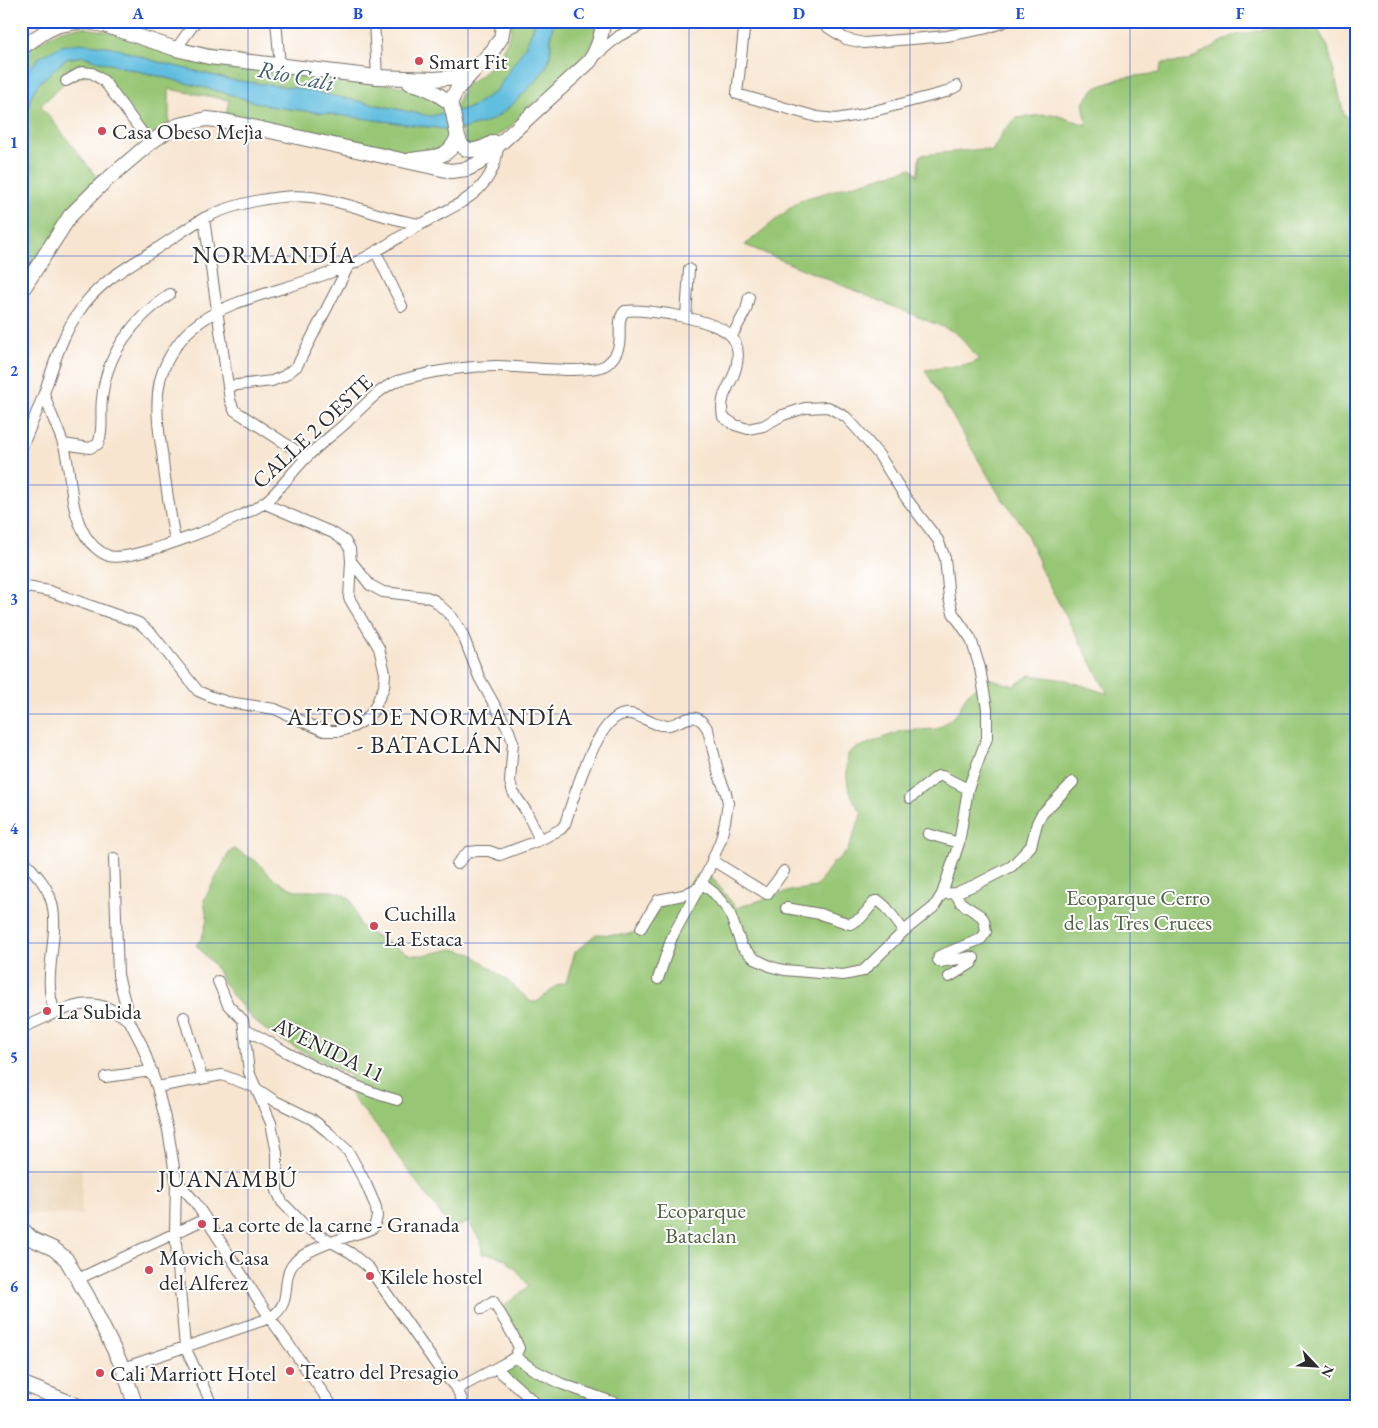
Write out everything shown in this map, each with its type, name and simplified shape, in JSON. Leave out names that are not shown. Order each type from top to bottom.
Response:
[{"type":"main road","points":[[21,48],[46,31],[59,25],[82,21],[104,25],[176,49],[209,57],[377,77],[418,84],[438,93],[451,105]]},
{"type":"main road","points":[[504,21],[501,38],[481,65],[457,89],[451,105],[457,136],[460,145],[465,148],[474,151],[484,148],[512,132]]},
{"type":"main road","points":[[21,292],[70,216],[102,184],[150,143],[179,125],[207,119],[225,121],[451,171],[467,169],[479,163],[590,61],[596,51],[603,29],[603,21]]},
{"type":"main road","points":[[377,77],[435,79],[458,77],[481,65]]},
{"type":"main road","points":[[406,160],[446,154],[451,150],[457,136]]},
{"type":"main road","points":[[21,1228],[26,1240],[54,1249],[66,1259],[123,1368],[136,1407]]},
{"type":"main road","points":[[21,1383],[81,1407]]},
{"type":"street","points":[[176,49],[196,21]]},
{"type":"street","points":[[276,21],[280,66]]},
{"type":"street","points":[[374,21],[377,77]]},
{"type":"street","points":[[624,21],[647,22]]},
{"type":"street","points":[[745,21],[736,94],[817,117],[836,119],[859,115],[946,92],[957,86]]},
{"type":"street","points":[[818,21],[835,34],[854,42],[880,43],[947,36],[987,28],[1006,21]]},
{"type":"street","points":[[590,61],[619,36],[647,22]]},
{"type":"street","points":[[66,81],[82,72],[92,74],[104,81],[150,143]]},
{"type":"street","points":[[175,541],[158,421],[158,392],[161,378],[172,353],[185,335],[200,322],[218,312],[252,298],[349,265],[376,252],[421,224],[448,211],[461,203],[486,182],[496,160],[498,146]]},
{"type":"street","points":[[21,449],[66,333],[91,295],[125,268],[204,219],[245,204],[296,196],[331,201],[403,222],[421,224]]},
{"type":"street","points":[[204,219],[230,400],[234,410],[306,457]]},
{"type":"street","points":[[376,252],[402,306]]},
{"type":"street","points":[[229,386],[272,381],[284,376],[297,366],[349,265]]},
{"type":"street","points":[[686,317],[689,269]]},
{"type":"street","points":[[63,444],[90,448],[98,444],[102,436],[100,414],[102,397],[111,362],[119,346],[138,319],[170,294]]},
{"type":"street","points":[[699,886],[714,894],[730,911],[742,947],[755,959],[784,970],[843,975],[863,971],[904,931],[934,906],[942,894],[959,843],[968,790],[987,738],[987,709],[980,668],[971,639],[953,613],[948,598],[945,558],[938,540],[906,498],[879,455],[846,417],[828,407],[805,408],[783,414],[763,426],[748,429],[735,425],[723,417],[721,406],[724,392],[733,379],[737,364],[738,348],[732,336],[746,310],[749,298]]},
{"type":"street","name":"CALLE 2 OESTE","points":[[44,393],[63,444],[73,501],[85,536],[97,549],[110,556],[129,556],[175,541],[244,514],[263,503],[285,482],[306,457],[348,421],[365,403],[381,390],[398,381],[442,370],[496,366],[597,369],[614,358],[620,347],[620,318],[625,310],[634,309],[686,317],[722,330],[732,336]]},
{"type":"street","points":[[21,586],[49,591],[139,623],[152,634],[198,690],[212,697],[228,702],[274,709],[324,731],[340,731],[354,727],[365,720],[373,711],[384,687],[385,672],[379,648],[349,598],[350,549],[345,542],[333,533],[263,503]]},
{"type":"street","points":[[351,561],[370,585],[383,592],[427,597],[434,600],[452,617],[462,633],[479,678],[509,731],[513,742],[510,782],[513,792],[526,811],[540,840]]},
{"type":"street","points":[[457,864],[468,852],[490,851],[500,855],[540,840],[560,829],[565,824],[600,732],[608,723],[623,714],[631,714],[654,724],[668,725],[690,716],[696,718],[706,725],[708,730],[728,803],[721,839],[672,937],[658,979]]},
{"type":"street","points":[[910,798],[938,776],[942,776],[968,790]]},
{"type":"street","points":[[942,894],[955,893],[975,885],[1012,866],[1031,846],[1041,815],[1074,782]]},
{"type":"street","points":[[928,834],[959,843]]},
{"type":"street","points":[[21,857],[45,886],[51,899],[53,920],[49,990],[54,1012]]},
{"type":"street","points":[[114,858],[118,975],[130,1022],[138,1035],[157,1087],[168,1130],[176,1180],[175,1232],[185,1347],[213,1407]]},
{"type":"street","points":[[712,860],[767,894],[784,871]]},
{"type":"street","points":[[641,928],[658,900],[683,895],[699,886]]},
{"type":"street","points":[[950,977],[972,963],[974,958],[940,962],[938,960],[939,956],[981,940],[986,932],[984,920],[981,916],[960,903],[955,893]]},
{"type":"street","points":[[786,908],[820,914],[850,924],[861,918],[875,902],[879,901],[886,907],[904,931]]},
{"type":"street","points":[[218,981],[228,1005],[243,1020],[249,1072],[271,1123],[277,1153],[277,1191],[282,1202],[308,1229],[350,1253],[369,1268],[440,1370],[457,1389],[462,1400],[462,1407]]},
{"type":"street","points":[[21,1028],[54,1012],[76,1006],[96,1004],[111,1008],[130,1022]]},
{"type":"street","points":[[184,1017],[202,1078]]},
{"type":"street","name":"AVENIDA 11","points":[[245,1030],[267,1039],[286,1052],[337,1076],[381,1096],[397,1100]]},
{"type":"street","points":[[105,1077],[152,1071]]},
{"type":"street","points":[[123,1368],[270,1318],[279,1312],[284,1304],[289,1272],[294,1262],[307,1252],[369,1230],[376,1223],[377,1217],[376,1207],[366,1184],[348,1152],[330,1133],[312,1119],[275,1101],[254,1087],[222,1075],[157,1087]]},
{"type":"street","points":[[176,1180],[195,1202],[270,1318],[333,1407]]},
{"type":"street","points":[[78,1279],[205,1219]]},
{"type":"street","points":[[457,1389],[515,1358],[519,1348],[514,1336],[492,1301],[482,1309]]},
{"type":"street","points":[[515,1358],[562,1384],[626,1407]]},
{"type":"street","points":[[492,1371],[540,1407]]},
{"type":"shaded area","points":[[21,1166],[82,1168],[81,1215],[21,1214]]},
{"type":"green space","points":[[512,21],[533,21],[530,36],[519,58],[494,92],[477,104],[457,112],[455,107],[464,87],[480,76],[500,56],[511,32]]},
{"type":"green space","points":[[555,21],[597,21],[594,40],[586,56],[508,129],[483,144],[467,145],[461,129],[498,116],[523,95],[539,77],[550,58],[552,31]]},
{"type":"green space","points":[[82,27],[415,89],[447,104],[448,114],[430,116],[295,88],[231,80],[154,61],[112,47],[80,43],[61,46],[21,80],[21,56],[28,49],[61,30]]},
{"type":"green space","name":"Ecoparque Cerro de las Tres Cruces","points":[[1277,27],[1318,29],[1328,47],[1344,115],[1357,122],[1357,1407],[540,1407],[497,1369],[519,1348],[498,1311],[529,1286],[510,1263],[498,1256],[482,1254],[481,1242],[469,1222],[452,1229],[398,1157],[385,1136],[354,1100],[347,1086],[350,1076],[272,1035],[252,1019],[229,991],[214,965],[196,945],[202,938],[207,920],[204,900],[229,853],[234,849],[256,861],[273,878],[298,891],[331,891],[341,893],[349,898],[359,924],[366,931],[412,955],[423,955],[453,949],[472,954],[509,982],[531,1002],[537,1002],[558,985],[566,983],[575,952],[596,934],[621,935],[644,931],[662,906],[663,897],[683,891],[699,874],[710,875],[736,908],[790,891],[816,887],[833,863],[847,852],[862,813],[852,797],[847,778],[848,754],[854,749],[901,731],[937,729],[957,714],[967,694],[988,678],[1014,686],[1030,675],[1066,680],[1108,694],[1039,566],[1039,561],[1023,526],[1000,496],[925,370],[971,364],[979,360],[957,333],[745,245],[800,200],[912,168],[918,176],[921,155],[982,149],[992,151],[1005,129],[1017,118],[1052,114],[1087,125],[1083,103],[1095,88],[1122,78],[1159,73],[1162,63],[1188,61],[1232,36]]},
{"type":"green space","points":[[83,56],[226,93],[268,106],[452,130],[448,149],[406,155],[226,115],[229,100],[169,89],[169,124],[148,140],[92,73],[66,81],[41,106],[99,180],[21,283],[21,224],[25,215],[26,187],[21,169],[21,140],[31,96],[39,83],[66,59]]},
{"type":"water","points":[[533,21],[555,21],[548,62],[545,69],[513,104],[495,118],[466,128],[452,130],[268,106],[226,93],[83,56],[66,59],[39,83],[31,96],[21,140],[22,79],[38,58],[61,46],[80,43],[112,47],[154,61],[231,80],[295,88],[430,116],[470,108],[496,91],[525,47],[535,25]]},
{"type":"water","points":[[21,169],[26,197],[24,217],[21,224]]},
{"type":"place","name":"Smart Fit","points":[[419,61]]},
{"type":"place","name":"Casa Obeso Mejìa","points":[[102,131]]},
{"type":"place","name":"Cuchilla La Estaca","points":[[374,926]]},
{"type":"place","name":"La Subida","points":[[47,1011]]},
{"type":"place","name":"La corte de la carne - Granada","points":[[202,1224]]},
{"type":"place","name":"Movich Casa del Alferez","points":[[149,1270]]},
{"type":"place","name":"Kilele hostel","points":[[370,1276]]},
{"type":"place","name":"Teatro del Presagio","points":[[290,1371]]},
{"type":"place","name":"Cali Marriott Hotel","points":[[100,1373]]},
{"type":"district","name":"NORMANDÍA","points":[[274,255]]},
{"type":"district","name":"ALTOS DE NORMANDÍA - BATACLÁN","points":[[430,731]]},
{"type":"district","name":"JUANAMBÚ","points":[[228,1179]]},
{"type":"water label","name":"Río Cali","points":[[296,76]]},
{"type":"park label","name":"Ecoparque Bataclan","points":[[701,1222]]}]
